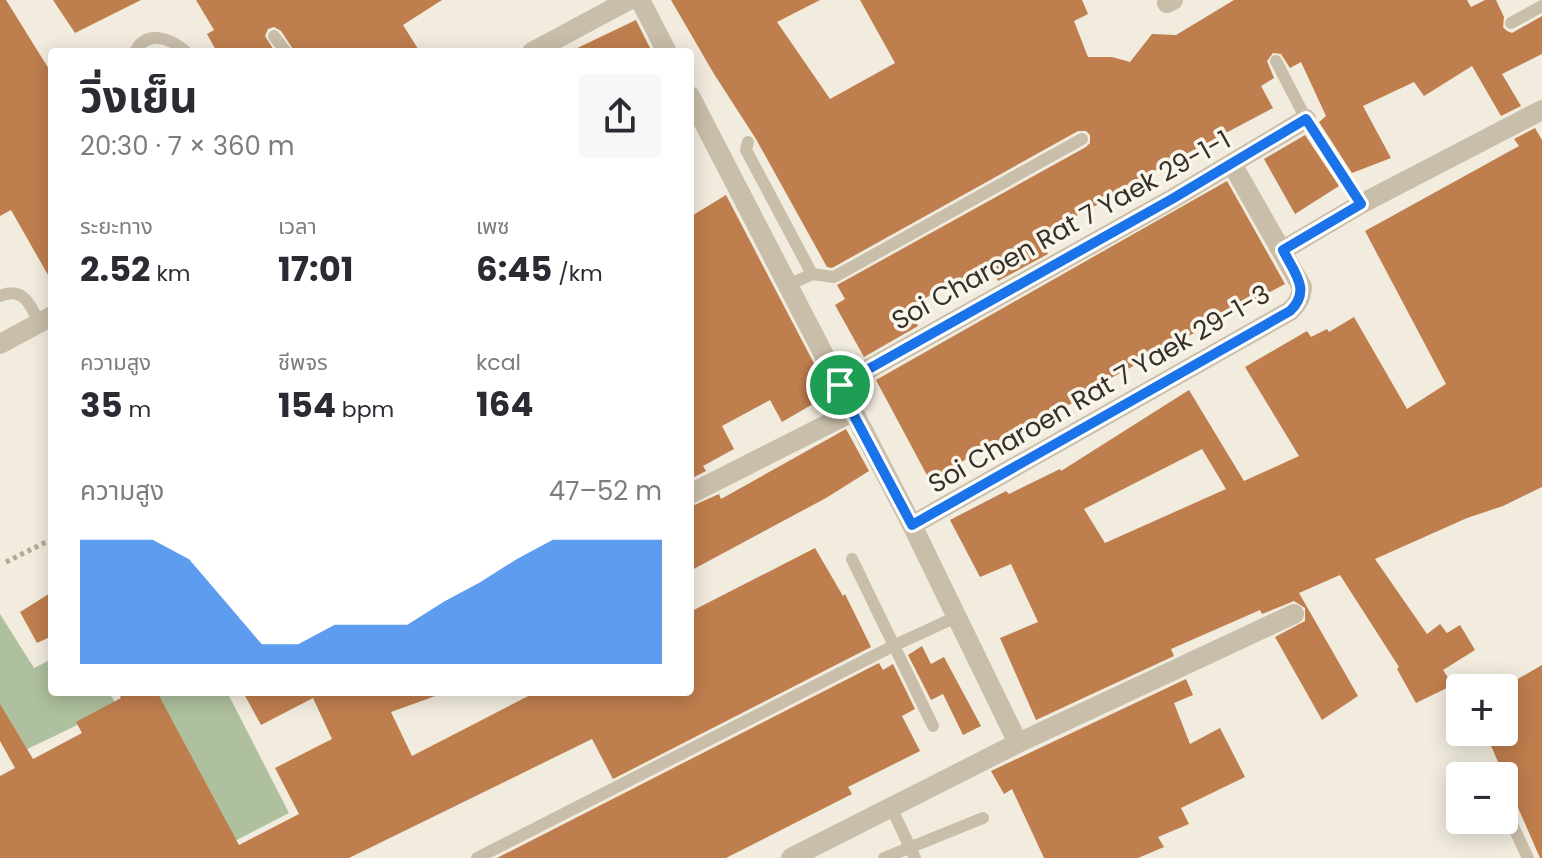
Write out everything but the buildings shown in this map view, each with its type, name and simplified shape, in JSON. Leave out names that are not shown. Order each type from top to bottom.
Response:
[{"type":"street","points":[[539,48],[629,0]]},
{"type":"street","points":[[640,0],[665,48]]},
{"type":"street","points":[[694,104],[912,525],[1018,743]]},
{"type":"street","points":[[1283,250],[1361,204],[1542,110]]},
{"type":"street","name":"Soi Charoen Rat 7 Yaek 29-1-1","points":[[840,385],[1306,119]]},
{"type":"street","name":"Soi Charoen Rat 7 Yaek 29-1-3","points":[[912,525],[1290,311],[1301,298],[1302,287],[1232,164]]},
{"type":"street","points":[[0,344],[45,320]]},
{"type":"street","points":[[694,492],[852,412]]},
{"type":"street","points":[[791,858],[1018,743],[1294,614]]},
{"type":"lane","points":[[1511,23],[1542,6]]},
{"type":"lane","points":[[274,36],[283,48]]},
{"type":"lane","points":[[137,48],[151,37],[161,37],[179,48]]},
{"type":"lane","points":[[1276,61],[1306,119],[1361,204]]},
{"type":"lane","points":[[789,285],[812,274],[834,277],[1082,139]]},
{"type":"lane","points":[[748,142],[746,150],[812,274]]},
{"type":"lane","points":[[0,296],[8,293],[20,295],[45,320]]},
{"type":"lane","points":[[852,559],[933,726]]},
{"type":"lane","points":[[477,858],[893,646],[956,617]]},
{"type":"lane","points":[[891,807],[912,853]]},
{"type":"lane","points":[[884,858],[912,853],[983,818]]},
{"type":"lane","points":[[1517,834],[1528,858]]},
{"type":"path","points":[[6,562],[48,541]]},
{"type":"green space","points":[[0,614],[34,668],[48,661],[48,696],[111,696],[117,706],[21,752],[0,717]]},
{"type":"green space","points":[[151,696],[229,696],[289,813],[229,844]]},
{"type":"route","points":[[1306,119],[1361,204],[1283,250],[1302,287],[1301,298],[1290,311],[912,525],[840,385],[1172,199],[1306,119]]}]
